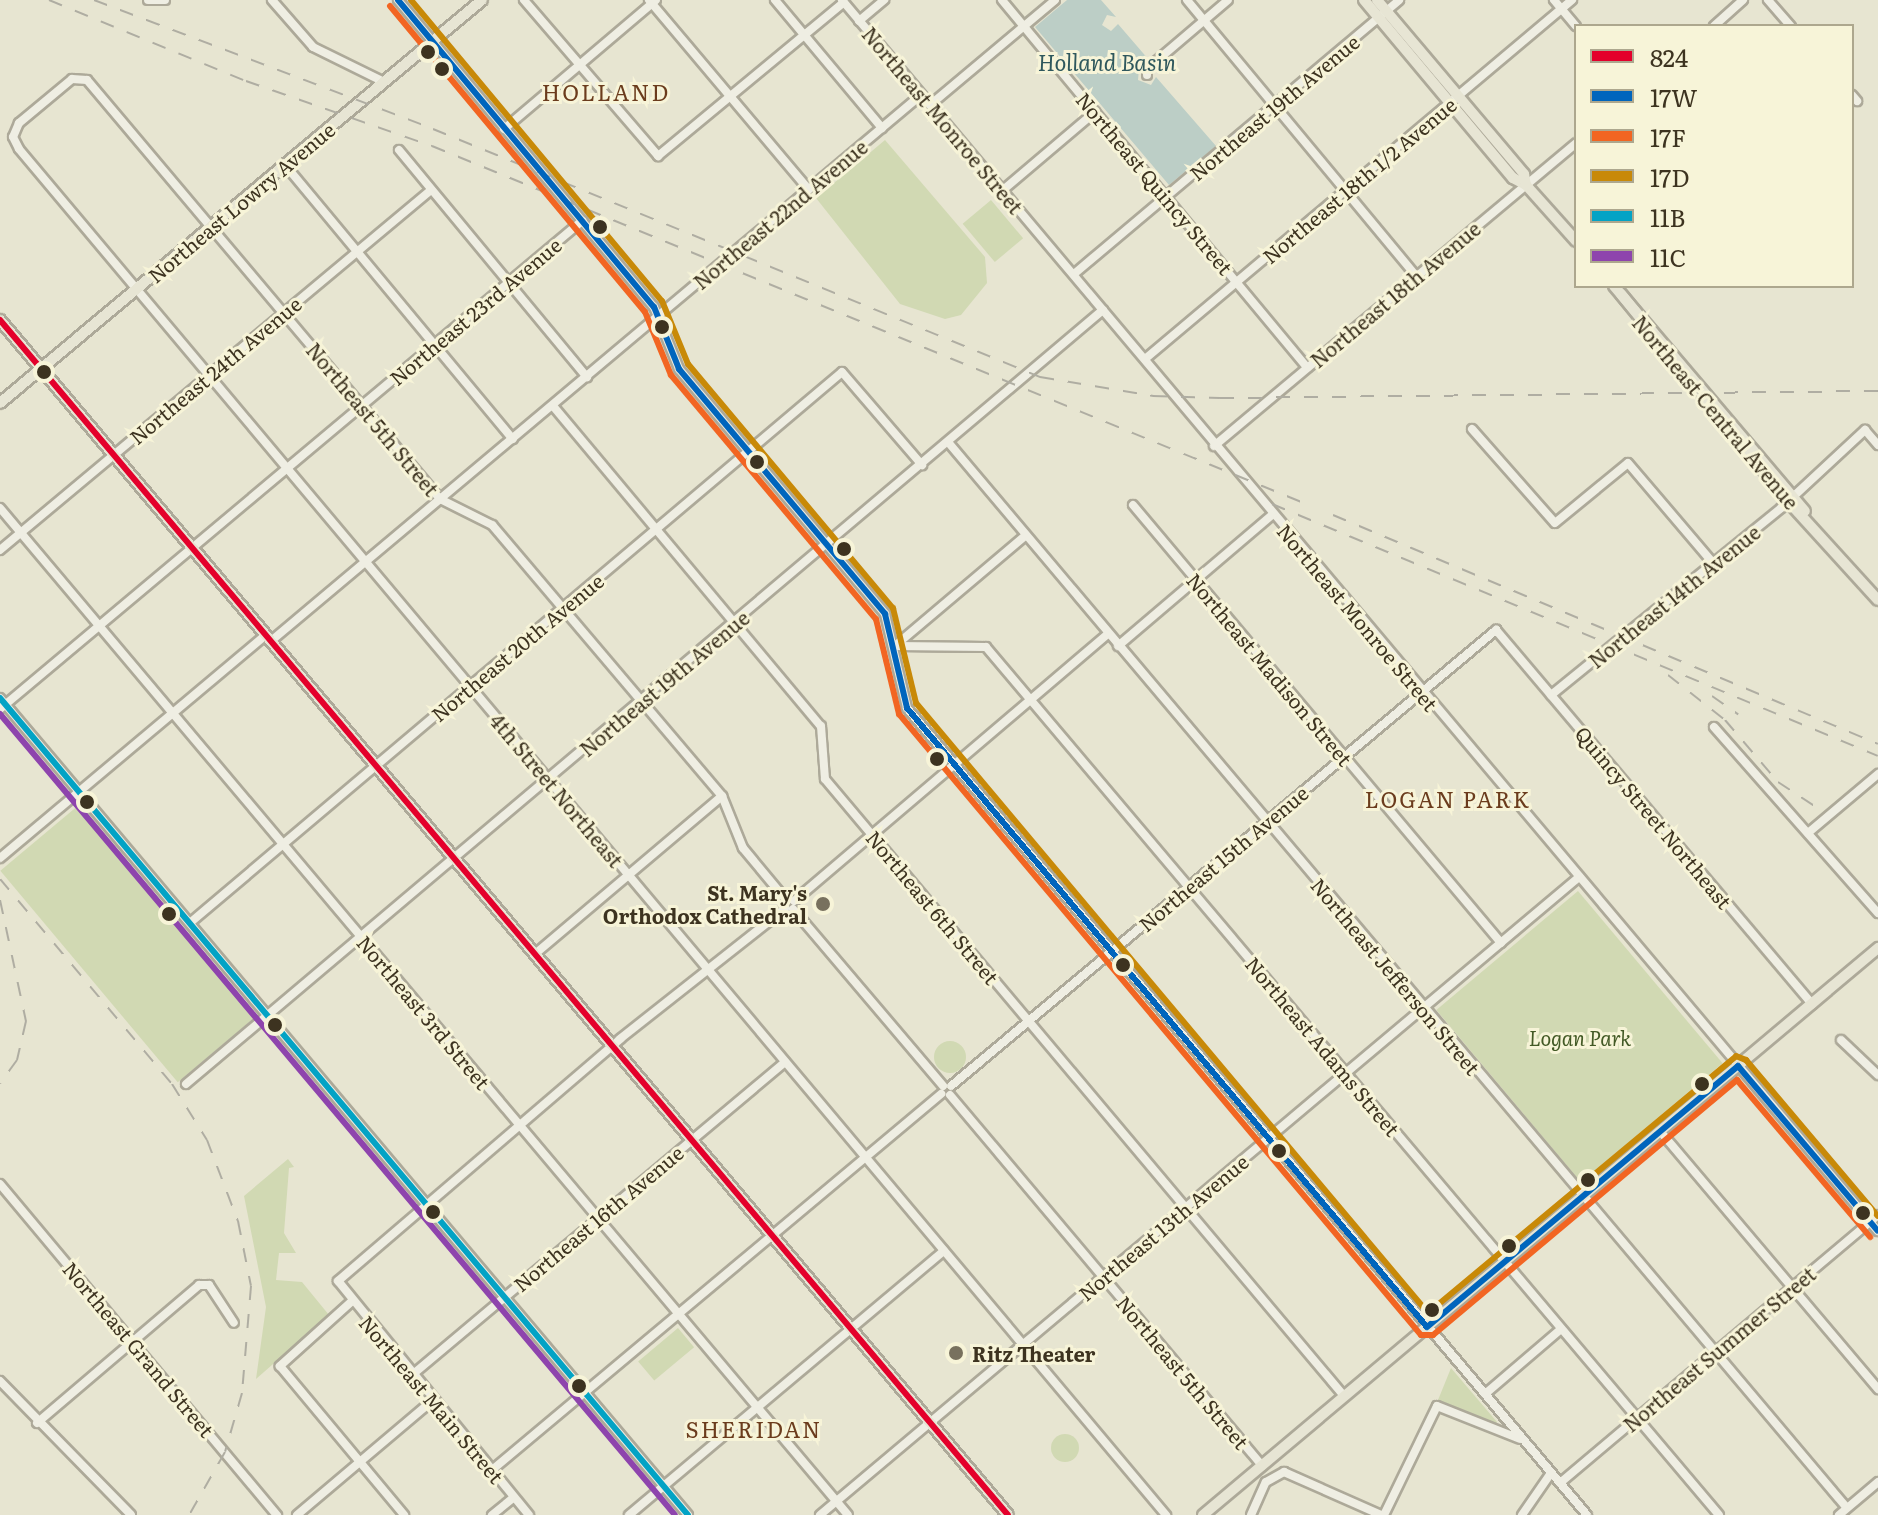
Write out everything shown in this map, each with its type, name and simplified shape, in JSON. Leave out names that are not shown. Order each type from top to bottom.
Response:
[{"type":"main road","name":"Northeast Lowry Avenue","points":[[0,403],[482,0]]},
{"type":"main road","points":[[1364,0],[1383,15],[1454,99],[1513,178],[1526,185],[1574,239]]},
{"type":"main road","points":[[1377,0],[1383,15]]},
{"type":"main road","name":"Northeast Central Avenue","points":[[1618,290],[1878,600]]},
{"type":"main road","points":[[0,320],[1008,1515]]},
{"type":"main road","points":[[1203,1515],[1878,948]]},
{"type":"street","points":[[151,2],[165,0]]},
{"type":"street","points":[[272,0],[313,47],[384,82]]},
{"type":"street","points":[[398,0],[582,221],[657,317],[679,369],[885,614],[896,646],[907,708],[1587,1515]]},
{"type":"street","points":[[524,0],[658,156],[843,1]]},
{"type":"street","points":[[775,0],[882,128]]},
{"type":"street","points":[[859,21],[884,0]]},
{"type":"street","name":"Northeast Quincy Street","points":[[1002,0],[1307,368]]},
{"type":"street","points":[[930,105],[1055,0]]},
{"type":"street","points":[[1187,0],[1416,276]]},
{"type":"street","points":[[1147,75],[1228,0]]},
{"type":"street","name":"Northeast 19th Avenue","points":[[1074,274],[1399,0]]},
{"type":"street","points":[[1554,0],[1574,24]]},
{"type":"street","name":"Northeast 18th 1/2 Avenue","points":[[1145,359],[1572,0]]},
{"type":"street","points":[[1716,24],[1742,0]]},
{"type":"street","points":[[1768,0],[1789,24]]},
{"type":"street","points":[[504,129],[652,1],[809,190]]},
{"type":"street","name":"Northeast Monroe Street","points":[[843,1],[1145,359],[1272,515],[1878,1231]]},
{"type":"street","name":"4th Street Northeast","points":[[82,77],[19,123],[13,137],[286,469],[1166,1515]]},
{"type":"street","name":"Northeast 5th Street","points":[[82,77],[212,226],[440,499],[489,522],[642,701],[722,796],[743,848],[1262,1466]]},
{"type":"street","name":"Northeast 22nd Avenue","points":[[0,858],[172,714],[364,562],[553,406],[921,95]]},
{"type":"street","points":[[1003,190],[1095,112]]},
{"type":"street","name":"Northeast 18th Avenue","points":[[1214,446],[1574,145]]},
{"type":"street","points":[[399,150],[587,377]]},
{"type":"street","points":[[286,166],[513,439]]},
{"type":"street","name":"Northeast 24th Avenue","points":[[0,550],[431,190]]},
{"type":"street","name":"Northeast 23rd Avenue","points":[[2,704],[582,221]]},
{"type":"street","name":"Northeast 19th Avenue","points":[[186,1084],[1103,310]]},
{"type":"street","name":"Northeast 20th Avenue","points":[[191,922],[842,372],[922,465]]},
{"type":"street","name":"Northeast 6th Street","points":[[553,406],[821,726],[825,779],[1344,1396]]},
{"type":"street","points":[[1472,429],[1555,523],[1628,463],[1714,564]]},
{"type":"street","name":"Northeast 14th Avenue","points":[[1551,695],[1714,564],[1865,430],[1878,445]]},
{"type":"street","name":"Northeast Jefferson Street","points":[[948,442],[1847,1508]]},
{"type":"street","name":"Northeast Madison Street","points":[[1133,505],[1501,943]]},
{"type":"street","name":"Northeast 3rd Street","points":[[0,508],[848,1515]]},
{"type":"street","points":[[1118,646],[1272,515]]},
{"type":"street","points":[[896,646],[1025,536]]},
{"type":"street","name":"Northeast 15th Avenue","points":[[492,1470],[1496,630]]},
{"type":"street","name":"Quincy Street Northeast","points":[[1496,630],[1812,1004]]},
{"type":"street","points":[[426,1203],[612,1046],[790,904],[1108,634]]},
{"type":"street","name":"Northeast Adams Street","points":[[896,646],[980,644],[1033,700],[1719,1515]]},
{"type":"street","points":[[2,704],[191,922],[688,1515]]},
{"type":"street","points":[[1714,727],[1878,913]]},
{"type":"street","points":[[1808,833],[1878,774]]},
{"type":"street","points":[[535,954],[722,796]]},
{"type":"street","name":"Northeast 13th Avenue","points":[[820,1515],[1579,877]]},
{"type":"street","points":[[1841,1040],[1878,1075]]},
{"type":"street","name":"Northeast 16th Avenue","points":[[412,1375],[785,1062]]},
{"type":"street","points":[[1660,1131],[1878,1389]]},
{"type":"street","name":"Northeast Grand Street","points":[[0,1184],[277,1515]]},
{"type":"street","name":"Northeast Main Street","points":[[426,1203],[338,1281],[351,1302],[529,1515]]},
{"type":"street","name":"Northeast Summer Street","points":[[1560,1483],[1878,1215]]},
{"type":"street","points":[[629,1515],[944,1251]]},
{"type":"street","points":[[37,1423],[204,1283],[232,1311],[234,1323]]},
{"type":"street","points":[[351,1302],[280,1366],[404,1515]]},
{"type":"street","points":[[1485,1394],[1561,1329]]},
{"type":"street","points":[[0,1381],[37,1423],[131,1515]]},
{"type":"street","points":[[297,1515],[433,1400]]},
{"type":"street","points":[[1251,1515],[1273,1475],[1284,1472],[1382,1515],[1437,1406],[1525,1441]]},
{"type":"street","points":[[1522,1515],[1551,1473]]},
{"type":"street","points":[[1839,1515],[1878,1482]]},
{"type":"street","points":[[492,1515],[514,1497]]},
{"type":"green space","points":[[885,140],[985,257],[987,283],[961,315],[945,319],[900,304],[816,198]]},
{"type":"green space","points":[[991,200],[1023,238],[995,262],[963,224]]},
{"type":"green space","points":[[80,804],[257,1015],[178,1082],[0,871]]},
{"type":"green space","name":"Logan Park","points":[[1578,891],[1723,1063],[1581,1182],[1436,1010]]},
{"type":"green space","points":[[950,1041],[961,1046],[966,1057],[961,1068],[950,1073],[939,1068],[934,1057],[939,1046]]},
{"type":"green space","points":[[288,1159],[294,1167],[289,1168],[284,1233],[296,1253],[279,1253],[276,1280],[302,1282],[329,1315],[256,1379],[266,1307],[244,1196]]},
{"type":"green space","points":[[678,1328],[694,1347],[654,1381],[638,1361]]},
{"type":"green space","points":[[1451,1368],[1497,1422],[1496,1424],[1438,1400]]},
{"type":"green space","points":[[1065,1434],[1075,1438],[1079,1448],[1075,1458],[1065,1462],[1055,1458],[1051,1448],[1055,1438]]},
{"type":"water","name":"Holland Basin","points":[[1067,0],[1101,0],[1116,17],[1107,15],[1102,25],[1111,31],[1118,24],[1149,60],[1139,69],[1138,80],[1151,85],[1156,77],[1216,146],[1169,185],[1035,27]]},
{"type":"railway","points":[[49,0],[246,81],[432,146],[1306,504]]},
{"type":"railway","points":[[94,0],[433,129],[1040,377],[1153,396],[1220,398],[1878,391]]},
{"type":"railway","points":[[1272,504],[1878,756]]},
{"type":"railway","points":[[1333,515],[1878,744]]},
{"type":"railway","points":[[1668,675],[1725,720],[1778,782],[1822,811]]},
{"type":"railway","points":[[1712,696],[1738,714]]},
{"type":"railway","points":[[0,879],[172,1084],[207,1140],[238,1221],[251,1286],[242,1393],[225,1452],[189,1515]]},
{"type":"railway","points":[[0,900],[26,1021],[17,1060],[0,1083]]},
{"type":"transit line","name":"17W","points":[[398,0],[654,307],[679,369],[885,614],[907,708],[1427,1327],[1738,1066],[1878,1231]]},
{"type":"transit line","name":"17D","points":[[411,0],[662,301],[688,364],[893,608],[916,703],[1428,1313],[1736,1056],[1746,1060],[1878,1216]]},
{"type":"transit line","name":"17F","points":[[390,6],[645,312],[671,375],[876,619],[899,714],[1421,1335],[1433,1335],[1737,1080],[1870,1237]]},
{"type":"transit line","name":"824","points":[[0,320],[1008,1515]]},
{"type":"transit line","name":"11B","points":[[0,698],[688,1515]]},
{"type":"transit line","name":"11C","points":[[0,714],[675,1515]]},
{"type":"place","name":"St. Mary's Orthodox Cathedral","points":[[823,904]]},
{"type":"place","name":"Ritz Theater","points":[[956,1353]]},
{"type":"district","name":"HOLLAND","points":[[606,92]]},
{"type":"district","name":"LOGAN PARK","points":[[1448,799]]},
{"type":"district","name":"SHERIDAN","points":[[754,1429]]}]
